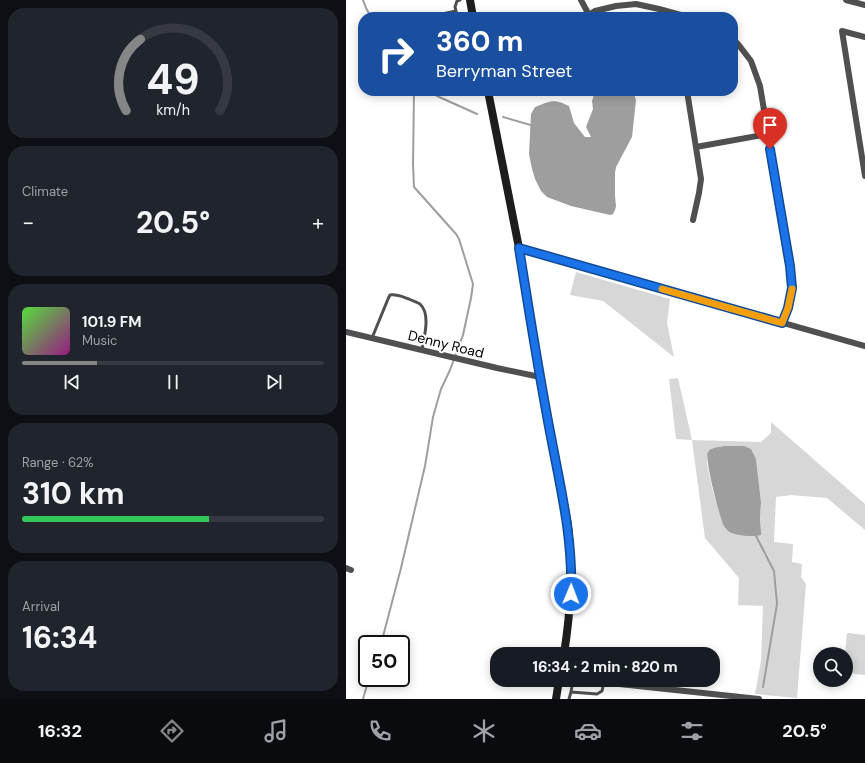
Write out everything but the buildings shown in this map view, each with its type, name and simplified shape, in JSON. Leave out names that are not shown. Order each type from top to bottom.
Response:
[{"type":"main road","points":[[470,0],[472,12]]},
{"type":"main road","points":[[489,96],[519,248],[540,377],[566,511],[570,548],[571,582],[565,647]]},
{"type":"main road","points":[[556,699],[558,687]]},
{"type":"street","points":[[581,0],[586,12]]},
{"type":"street","points":[[846,0],[865,5]]},
{"type":"street","points":[[593,12],[637,2],[670,12]]},
{"type":"street","points":[[865,37],[842,31],[865,176]]},
{"type":"street","points":[[738,44],[751,61],[760,86],[790,266],[792,288],[788,308],[782,323]]},
{"type":"street","points":[[688,96],[701,179],[700,193],[692,220]]},
{"type":"street","points":[[696,147],[768,134]]},
{"type":"street","points":[[519,248],[865,346]]},
{"type":"street","name":"Denny Road","points":[[346,332],[540,377]]},
{"type":"street","points":[[650,687],[760,699]]},
{"type":"lane","points":[[451,12],[456,11],[455,7],[458,0]]},
{"type":"lane","points":[[372,338],[388,299],[390,296],[395,295],[418,302],[426,312],[422,350]]},
{"type":"lane","points":[[570,699],[572,687]]},
{"type":"lane","points":[[571,692],[598,694],[602,691],[603,687]]},
{"type":"lane","points":[[579,699],[580,693]]},
{"type":"shaded area","points":[[594,96],[635,96],[636,100],[632,137],[616,167],[616,206],[613,214],[610,215],[571,206],[547,197],[541,191],[535,179],[529,154],[531,114],[535,107],[552,101],[569,106],[574,123],[585,137],[591,137],[586,127],[593,109],[592,101]]},
{"type":"shaded area","points":[[576,272],[670,299],[667,323],[674,357],[603,301],[570,295]]},
{"type":"shaded area","points":[[678,378],[692,440],[676,439],[669,379]]},
{"type":"shaded area","points":[[771,422],[865,504],[865,530],[827,498],[791,495],[776,497],[774,542],[793,544],[792,562],[802,564],[801,577],[806,584],[797,698],[755,694],[761,661],[763,606],[738,605],[739,578],[705,538],[692,440],[761,442],[771,433]],"holes":[[[725,446],[756,459],[761,502],[761,531],[724,526],[713,492],[707,464],[708,452],[712,449]]]},
{"type":"shaded area","points":[[725,446],[744,446],[751,449],[756,459],[761,502],[761,535],[744,536],[731,533],[722,521],[713,489],[707,457],[708,452],[711,449]]},
{"type":"shaded area","points":[[847,633],[865,635],[865,675],[853,674],[853,647],[846,647]]},
{"type":"waterway","points":[[363,0],[368,12]]},
{"type":"waterway","points":[[383,635],[425,466],[433,417],[441,389],[463,335],[473,284],[459,239],[456,234],[414,187],[414,96]]},
{"type":"waterway","points":[[437,96],[477,114]]},
{"type":"waterway","points":[[503,117],[534,126]]},
{"type":"waterway","points":[[756,536],[774,571],[777,604],[763,687]]},
{"type":"waterway","points":[[363,699],[366,687]]},
{"type":"slow traffic","points":[[662,289],[782,323],[788,308],[792,289]]},
{"type":"route","points":[[571,594],[570,548],[566,511],[540,377],[519,248],[782,323],[788,308],[792,288],[790,266],[770,149]]}]
